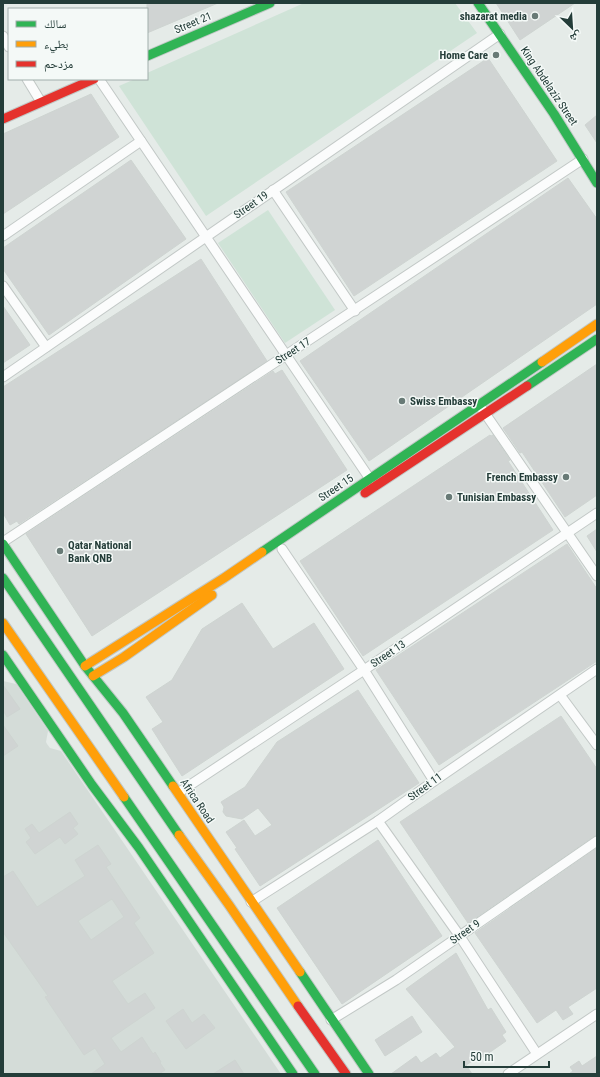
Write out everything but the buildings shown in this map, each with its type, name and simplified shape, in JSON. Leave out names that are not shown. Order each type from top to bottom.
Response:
[{"type":"main road","name":"Street 21","points":[[148,56],[270,3]]},
{"type":"main road","name":"King Abdelaziz Street","points":[[478,3],[583,159],[597,183]]},
{"type":"main road","points":[[3,118],[92,80]]},
{"type":"main road","name":"Street 15","points":[[85,666],[224,578],[597,324]]},
{"type":"main road","name":"Street 15","points":[[360,497],[597,339]]},
{"type":"main road","name":"Africa Road","points":[[3,543],[85,666],[123,713],[369,1074]]},
{"type":"main road","points":[[93,676],[286,547]]},
{"type":"main road","points":[[3,578],[156,803],[229,905],[346,1074]]},
{"type":"main road","points":[[3,623],[52,681],[71,720],[315,1074]]},
{"type":"main road","points":[[3,655],[92,785],[139,848],[293,1074]]},
{"type":"main road","points":[[52,681],[64,668]]},
{"type":"main road","points":[[81,704],[91,706]]},
{"type":"main road","points":[[71,720],[70,715],[72,710]]},
{"type":"street","name":"Street 19","points":[[3,377],[500,34]]},
{"type":"street","points":[[3,36],[8,45]]},
{"type":"street","points":[[28,80],[40,102]]},
{"type":"street","points":[[100,80],[370,479]]},
{"type":"street","points":[[3,236],[141,141]]},
{"type":"street","name":"Street 17","points":[[3,543],[583,159]]},
{"type":"street","points":[[273,190],[355,310]]},
{"type":"street","points":[[3,286],[46,347]]},
{"type":"street","points":[[478,405],[597,576]]},
{"type":"street","name":"Street 13","points":[[178,793],[597,513]]},
{"type":"street","points":[[286,547],[434,781]]},
{"type":"street","name":"Street 11","points":[[251,902],[378,821],[597,669]]},
{"type":"street","points":[[560,695],[597,745]]},
{"type":"street","points":[[378,821],[459,935],[537,1054]]},
{"type":"street","name":"Street 9","points":[[331,1020],[396,980],[459,935],[597,842]]},
{"type":"street","points":[[508,1074],[596,1016]]},
{"type":"shaded area","points":[[3,681],[16,684],[48,731],[47,744],[50,748],[61,751],[281,1074],[3,1074]]},
{"type":"green space","points":[[304,3],[455,3],[477,33],[206,216],[119,86],[133,80],[148,80],[148,73]]},
{"type":"green space","points":[[268,210],[335,310],[285,343],[218,243]]},
{"type":"traffic: fast","points":[[148,56],[270,3]]},
{"type":"traffic: fast","points":[[478,3],[554,114],[597,183]]},
{"type":"traffic: fast","points":[[527,386],[597,339]]},
{"type":"traffic: fast","points":[[262,552],[542,362]]},
{"type":"traffic: fast","points":[[3,544],[85,666],[123,713],[173,786]]},
{"type":"traffic: fast","points":[[3,578],[179,835]]},
{"type":"traffic: fast","points":[[3,655],[92,785],[139,848],[293,1074]]},
{"type":"traffic: fast","points":[[124,797],[315,1074]]},
{"type":"traffic: fast","points":[[300,972],[369,1074]]},
{"type":"traffic: slow","points":[[542,362],[597,324]]},
{"type":"traffic: slow","points":[[85,666],[224,578],[262,552]]},
{"type":"traffic: slow","points":[[93,676],[124,657],[212,595]]},
{"type":"traffic: slow","points":[[3,623],[124,797]]},
{"type":"traffic: slow","points":[[173,786],[300,972]]},
{"type":"traffic: slow","points":[[179,835],[298,1006]]},
{"type":"traffic: jam","points":[[3,119],[92,80]]},
{"type":"traffic: jam","points":[[365,493],[527,386]]},
{"type":"traffic: jam","points":[[298,1006],[346,1074]]},
{"type":"place","name":"shazarat media","points":[[535,16]]},
{"type":"place","name":"Home Care","points":[[496,55]]},
{"type":"place","name":"Swiss Embassy","points":[[402,401]]},
{"type":"place","name":"French Embassy","points":[[566,477]]},
{"type":"place","name":"Tunisian Embassy","points":[[449,497]]},
{"type":"place","name":"Qatar National Bank QNB","points":[[60,551]]}]
